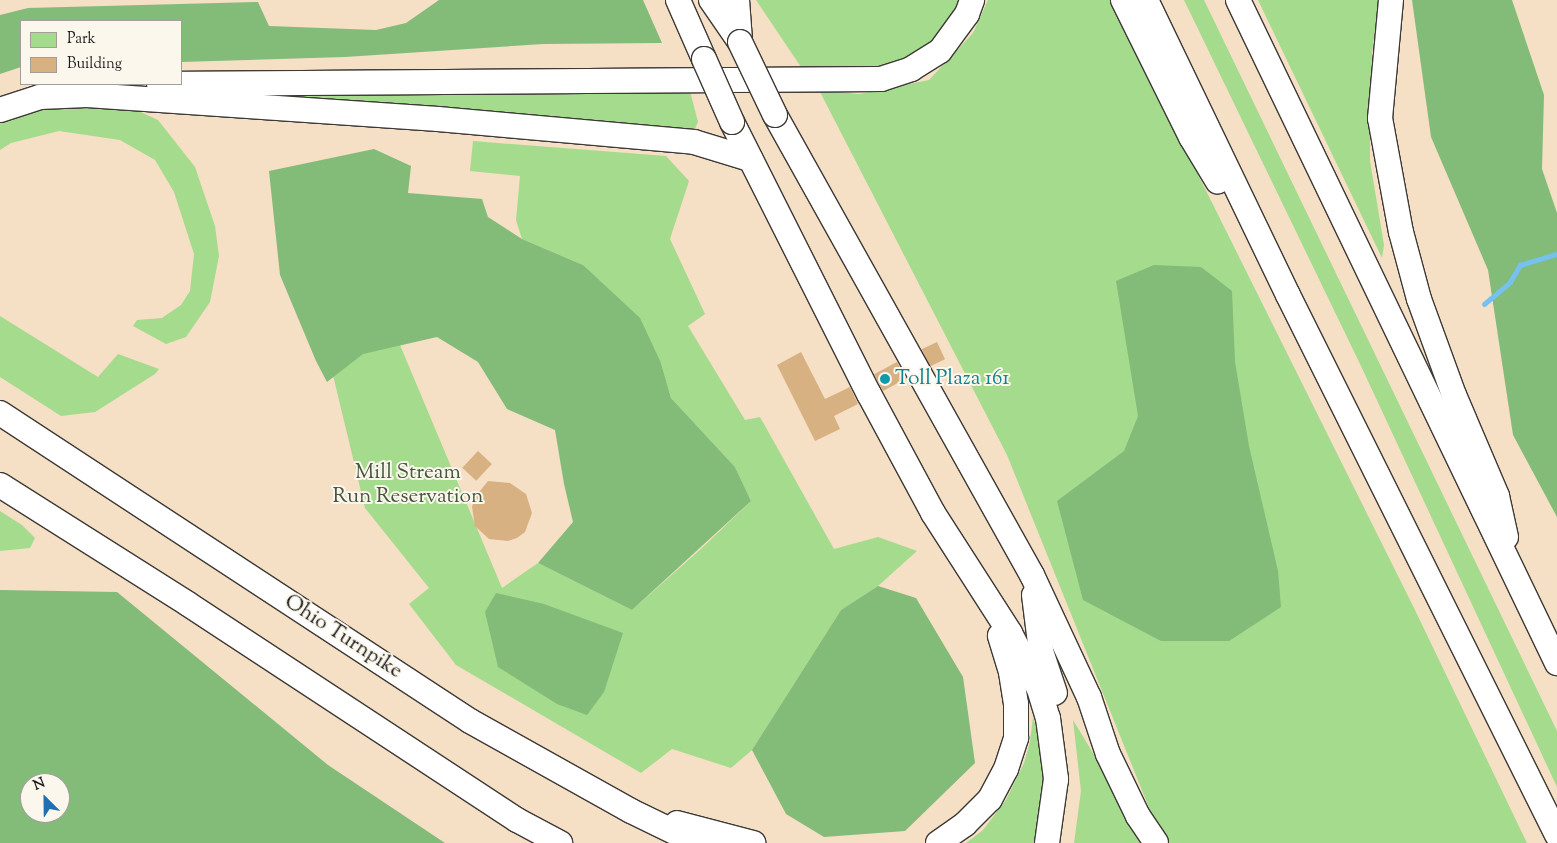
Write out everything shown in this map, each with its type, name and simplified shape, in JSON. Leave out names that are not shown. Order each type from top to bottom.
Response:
[{"type":"highway","points":[[678,0],[732,122],[869,394],[933,512],[1026,663],[1039,689],[1048,718],[1056,779],[1046,843]]},
{"type":"highway","points":[[684,0],[690,25]]},
{"type":"highway","points":[[711,0],[740,42]]},
{"type":"highway","points":[[724,0],[740,42],[775,115],[1032,575],[1089,697],[1108,754],[1138,816],[1156,843]]},
{"type":"highway","points":[[737,0],[740,42]]},
{"type":"highway","points":[[182,84],[881,79],[911,69],[940,51],[967,14],[972,0]]},
{"type":"highway","points":[[1123,0],[1191,137],[1288,295]]},
{"type":"highway","points":[[1146,0],[1288,295],[1557,835]]},
{"type":"highway","points":[[1238,0],[1557,663]]},
{"type":"highway","points":[[1391,0],[1380,118],[1401,232],[1435,343],[1454,395],[1496,496],[1515,578]]},
{"type":"highway","points":[[0,96],[45,85]]},
{"type":"highway","points":[[0,110],[40,97],[96,96],[438,119],[694,142],[750,159]]},
{"type":"highway","name":"Ohio Turnpike","points":[[0,412],[470,721],[631,812],[697,843]]},
{"type":"highway","points":[[0,485],[188,604],[517,820],[560,843]]},
{"type":"highway","points":[[1032,575],[1041,650],[1064,720],[1068,790],[1061,843]]},
{"type":"highway","points":[[938,843],[965,824],[990,799],[1006,769],[1016,738],[1016,704],[1011,672],[991,606]]},
{"type":"highway","points":[[631,812],[753,843]]},
{"type":"green space","points":[[439,0],[643,0],[662,43],[543,44],[345,57],[182,62],[182,20],[20,20],[20,67],[0,74],[0,15],[28,8],[258,2],[269,26],[376,30],[406,23]]},
{"type":"green space","points":[[756,0],[969,0],[934,45],[889,66],[853,68],[801,67]]},
{"type":"green space","points":[[988,0],[1111,0],[1414,608],[1527,843],[1169,843],[1156,825],[1007,455],[819,90],[859,94],[929,80],[973,33]]},
{"type":"green space","points":[[1184,0],[1204,0],[1557,731],[1557,787],[1361,366]]},
{"type":"green space","points":[[1258,0],[1379,0],[1372,53],[1370,161],[1384,245],[1382,258]]},
{"type":"green space","points":[[1412,0],[1512,0],[1544,95],[1542,169],[1557,213],[1557,517],[1513,435],[1488,270],[1431,137]]},
{"type":"green space","points":[[265,90],[690,91],[698,122],[695,129],[681,129],[267,98]]},
{"type":"green space","points":[[43,102],[134,109],[158,120],[195,167],[215,226],[219,256],[210,302],[186,337],[166,344],[133,326],[137,320],[162,318],[181,305],[190,291],[194,254],[174,192],[155,160],[120,140],[59,131],[11,143],[0,150],[0,115]]},
{"type":"green space","name":"Mill Stream Run Reservation","points":[[473,141],[666,156],[689,181],[670,239],[705,314],[688,326],[745,420],[760,417],[834,549],[878,537],[917,551],[878,586],[841,610],[752,750],[731,768],[672,749],[641,773],[456,665],[409,604],[429,588],[365,508],[304,255],[353,233],[502,588],[538,563],[632,610],[702,548],[751,501],[735,467],[671,398],[661,363],[583,265],[522,239],[516,220],[520,176],[470,171]]},
{"type":"green space","points":[[374,149],[411,166],[408,193],[482,199],[488,217],[522,239],[583,265],[640,318],[661,363],[671,398],[735,467],[751,501],[632,610],[538,563],[573,522],[564,484],[555,430],[507,409],[478,362],[437,337],[363,354],[327,382],[316,361],[280,275],[269,171]]},
{"type":"green space","points":[[1154,265],[1201,267],[1232,291],[1235,362],[1249,446],[1278,571],[1281,607],[1229,641],[1161,641],[1083,600],[1057,501],[1124,451],[1138,416],[1116,281]]},
{"type":"green space","points":[[0,316],[98,377],[118,354],[159,369],[155,374],[95,412],[61,416],[0,377]]},
{"type":"green space","points":[[0,511],[22,525],[35,538],[30,548],[0,551]]},
{"type":"green space","points":[[878,586],[916,598],[963,677],[975,763],[905,831],[824,837],[786,814],[752,750],[841,610]]},
{"type":"green space","points":[[0,590],[117,592],[328,765],[445,843],[0,843]]},
{"type":"green space","points":[[496,593],[544,604],[623,633],[604,692],[587,715],[557,704],[498,667],[485,612]]},
{"type":"green space","points":[[1033,717],[1041,744],[1044,802],[1038,843],[966,843],[983,830],[1006,800],[1024,763],[1030,742]]},
{"type":"green space","points":[[1073,720],[1131,816],[1144,843],[1074,843],[1081,791]]},
{"type":"building","points":[[937,342],[945,359],[930,366],[922,349]]},
{"type":"building","points":[[801,352],[825,399],[850,387],[858,404],[834,416],[840,429],[815,441],[777,365]]},
{"type":"building","points":[[897,362],[906,379],[883,391],[874,374]]},
{"type":"building","points":[[478,451],[492,464],[476,481],[462,468]]},
{"type":"building","points":[[488,481],[510,483],[526,494],[532,513],[525,532],[517,538],[508,541],[489,539],[475,526],[472,507],[475,497]]},
{"type":"waterway","points":[[1484,304],[1510,282],[1520,265],[1557,254]]},
{"type":"place","name":"Toll Plaza 161","points":[[885,379]]}]
